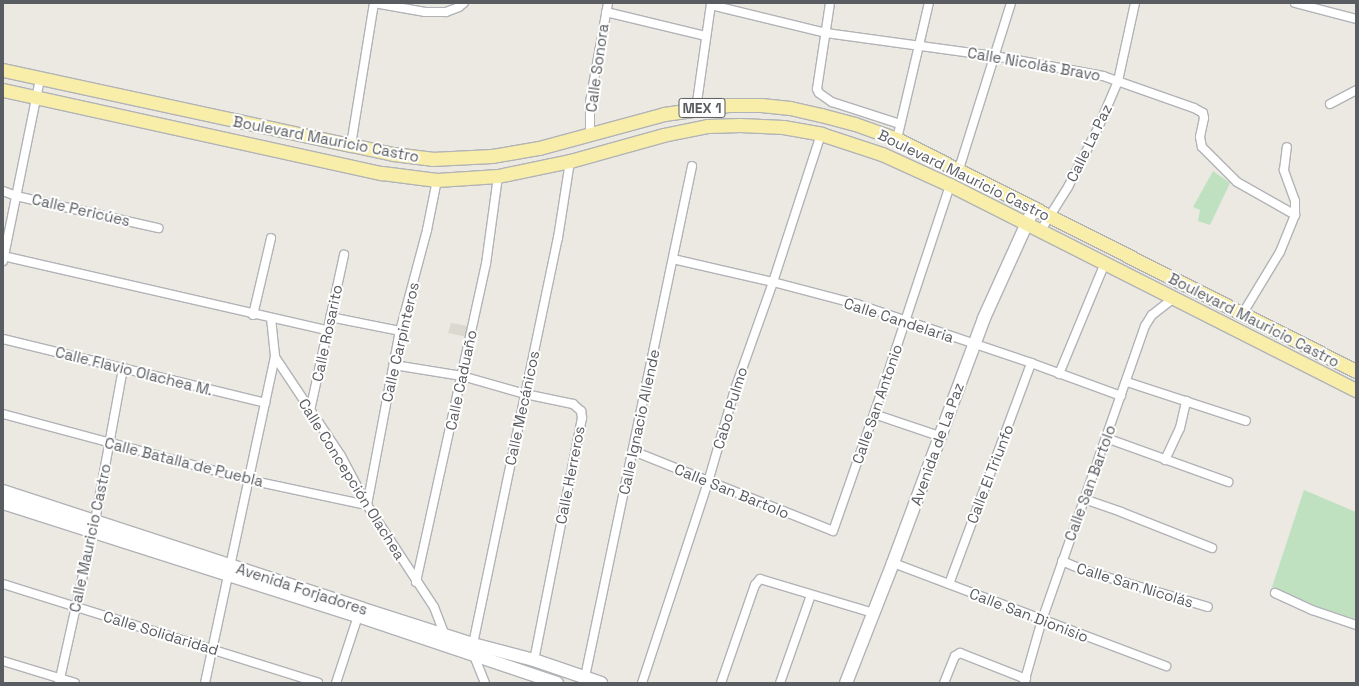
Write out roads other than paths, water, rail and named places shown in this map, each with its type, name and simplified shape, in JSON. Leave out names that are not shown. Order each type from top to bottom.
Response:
[{"type":"main road","name":"Boulevard Mauricio Castro","points":[[3,70],[351,146],[393,154],[432,159],[463,159],[539,148],[631,122],[696,109],[728,105],[790,108],[855,124],[897,139],[1356,371]]},
{"type":"main road","name":"Boulevard Mauricio Castro","points":[[3,90],[382,172],[437,180],[498,176],[570,161],[663,135],[708,126],[740,125],[783,127],[821,134],[882,154],[950,185],[1356,390]]},
{"type":"main road","points":[[279,150],[300,148],[317,138]]},
{"type":"main road","name":"Avenida de La Paz","points":[[846,683],[893,563],[973,344],[1003,273],[1034,208]]},
{"type":"main road","name":"Avenida Forjadores","points":[[3,491],[93,526],[229,570],[445,635],[473,649],[557,683]]},
{"type":"main road","name":"Avenida Forjadores","points":[[3,503],[93,526]]},
{"type":"main road","name":"Avenida Forjadores","points":[[229,570],[358,616],[473,649],[534,660],[601,683]]},
{"type":"street","points":[[351,146],[374,3],[424,12],[446,12],[459,7],[464,3]]},
{"type":"street","name":"Calle Sonora","points":[[590,134],[590,102],[608,3]]},
{"type":"street","points":[[830,3],[817,89],[819,93],[832,102],[900,124]]},
{"type":"street","points":[[897,139],[929,3]]},
{"type":"street","points":[[959,169],[1011,3]]},
{"type":"street","name":"Calle La Paz","points":[[1041,230],[1049,215],[1068,187],[1095,135],[1118,81],[1135,3]]},
{"type":"street","points":[[1295,3],[1356,20]]},
{"type":"street","points":[[696,109],[711,4]]},
{"type":"street","name":"Calle Nicolás Bravo","points":[[711,4],[826,33],[920,44],[1103,76],[1194,108],[1203,113],[1204,118],[1200,137],[1202,147],[1237,182],[1295,215]]},
{"type":"street","points":[[606,12],[706,36]]},
{"type":"street","points":[[40,79],[3,258],[253,315],[327,330]]},
{"type":"street","points":[[1330,104],[1356,90]]},
{"type":"street","name":"Cabo Pulmo","points":[[642,683],[708,482],[735,389],[773,282],[821,134]]},
{"type":"street","points":[[1243,313],[1280,252],[1295,215],[1295,201],[1284,170],[1287,147]]},
{"type":"street","name":"Calle Mecánicos","points":[[473,649],[558,238],[570,161]]},
{"type":"street","name":"Calle Ignacio Allende","points":[[585,677],[692,166]]},
{"type":"street","name":"Calle Caduaño","points":[[416,582],[488,258],[498,176]]},
{"type":"street","name":"Calle Carpinteros","points":[[367,504],[400,331],[425,237],[437,180]]},
{"type":"street","name":"Calle San Antonio","points":[[833,531],[906,320],[950,185]]},
{"type":"street","name":"Calle Pericúes","points":[[3,191],[16,196],[158,228]]},
{"type":"street","points":[[253,315],[271,238]]},
{"type":"street","name":"Calle Rosarito","points":[[310,411],[344,255]]},
{"type":"street","name":"Calle Candelaria","points":[[673,259],[773,282],[857,304],[1031,363],[1121,396]]},
{"type":"street","points":[[1059,374],[1105,263]]},
{"type":"street","name":"Calle San Bartolo","points":[[1025,681],[1042,620],[1062,561],[1149,319],[1155,312],[1174,298]]},
{"type":"street","points":[[330,317],[400,331]]},
{"type":"street","name":"Calle Concepción Olachea","points":[[271,318],[275,357],[347,466],[367,504],[434,608],[445,635]]},
{"type":"street","name":"Calle Flavio Olachea M.","points":[[3,339],[265,403]]},
{"type":"street","points":[[205,683],[275,357]]},
{"type":"street","name":"Calle El Triunfo","points":[[949,584],[1031,363]]},
{"type":"street","name":"Calle Herreros","points":[[394,364],[462,376],[525,394],[572,404],[579,408],[582,414],[534,660]]},
{"type":"street","name":"Calle Mauricio Castro","points":[[59,681],[110,443],[123,368]]},
{"type":"street","points":[[1127,382],[1246,420]]},
{"type":"street","points":[[1165,460],[1180,428],[1186,401]]},
{"type":"street","name":"Calle Batalla de Puebla","points":[[3,414],[249,480],[367,504]]},
{"type":"street","points":[[874,414],[939,436]]},
{"type":"street","points":[[1106,438],[1228,482]]},
{"type":"street","name":"Calle San Bartolo","points":[[633,451],[833,531]]},
{"type":"street","points":[[1084,500],[1121,512],[1212,548]]},
{"type":"street","name":"Calle San Nicolás","points":[[1062,561],[1083,570],[1208,607]]},
{"type":"street","name":"Calle San Dionisio","points":[[893,563],[1166,666]]},
{"type":"street","points":[[721,683],[755,585],[760,579],[873,613]]},
{"type":"street","name":"Calle Solidaridad","points":[[3,584],[318,683]]},
{"type":"street","points":[[1275,593],[1312,610],[1356,625]]},
{"type":"street","points":[[780,683],[811,595]]},
{"type":"street","points":[[336,683],[358,616]]},
{"type":"street","points":[[473,649],[484,683]]},
{"type":"street","points":[[944,683],[953,660],[958,653],[964,654],[1025,681]]},
{"type":"street","points":[[3,661],[59,681],[75,683]]}]
